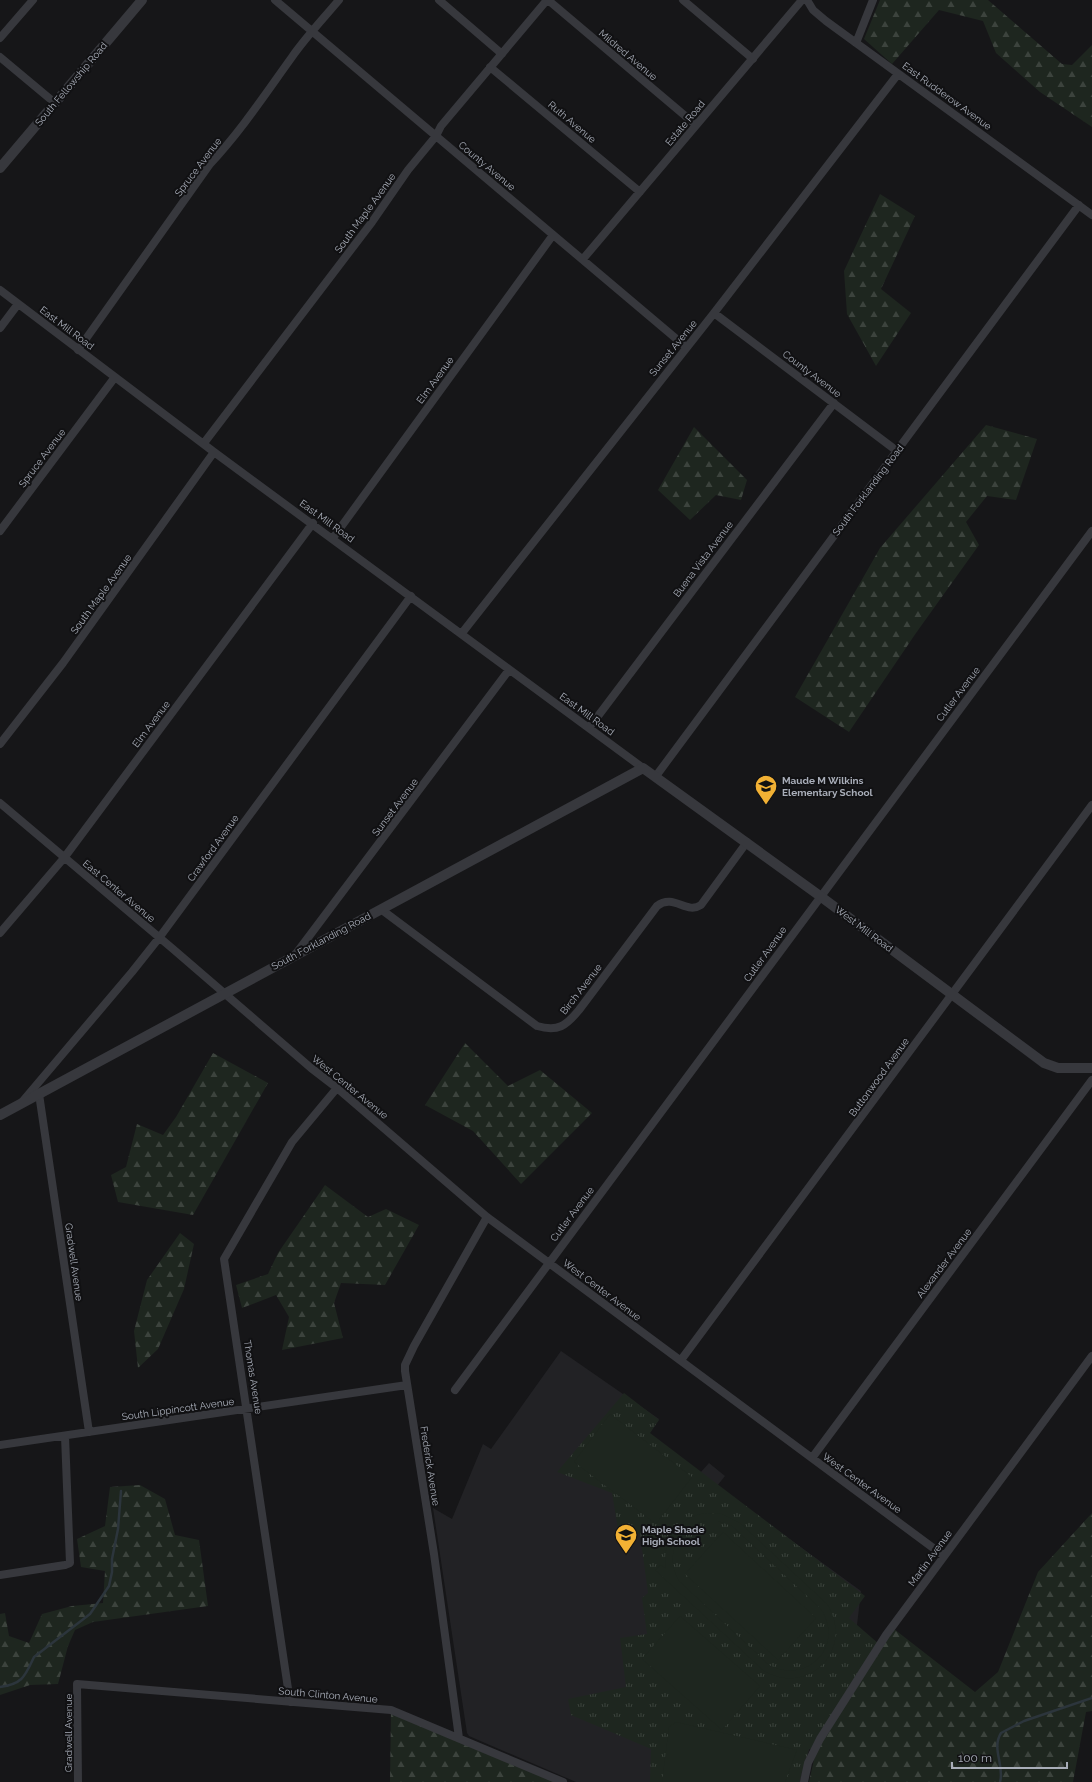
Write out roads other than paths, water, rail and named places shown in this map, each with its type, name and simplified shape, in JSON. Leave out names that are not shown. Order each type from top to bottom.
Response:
[{"type":"street","points":[[0,38],[33,0]]},
{"type":"street","name":"South Fellowship Road","points":[[0,168],[142,0]]},
{"type":"street","name":"County Avenue","points":[[275,0],[686,347]]},
{"type":"street","name":"Spruce Avenue","points":[[78,350],[210,164],[223,151],[292,56],[339,0]]},
{"type":"street","points":[[439,0],[502,54]]},
{"type":"street","name":"South Maple Avenue","points":[[204,443],[436,136],[441,126],[547,0]]},
{"type":"street","name":"Mildred Avenue","points":[[547,0],[696,125]]},
{"type":"street","points":[[683,0],[753,59]]},
{"type":"street","name":"Estate Road","points":[[583,259],[802,0]]},
{"type":"street","name":"East Rudderow Avenue","points":[[807,0],[813,10],[820,16],[1092,215]]},
{"type":"street","points":[[856,43],[873,0]]},
{"type":"street","points":[[0,57],[55,103]]},
{"type":"street","name":"Ruth Avenue","points":[[490,67],[640,192]]},
{"type":"street","name":"Sunset Avenue","points":[[462,633],[714,313],[898,74]]},
{"type":"street","name":"South Forklanding Road","points":[[656,776],[1079,205]]},
{"type":"street","name":"Elm Avenue","points":[[333,538],[553,234]]},
{"type":"street","name":"East Mill Road","points":[[0,290],[214,452],[313,523],[643,768]]},
{"type":"street","points":[[0,328],[18,304]]},
{"type":"street","name":"County Avenue","points":[[714,313],[897,451]]},
{"type":"street","name":"Spruce Avenue","points":[[0,531],[115,377]]},
{"type":"street","name":"Buena Vista Avenue","points":[[589,728],[834,403]]},
{"type":"street","name":"South Maple Avenue","points":[[0,744],[63,663],[214,452]]},
{"type":"street","name":"Elm Avenue","points":[[0,933],[64,858],[313,523]]},
{"type":"street","name":"Cutler Avenue","points":[[455,1390],[1092,531]]},
{"type":"street","name":"Crawford Avenue","points":[[21,1104],[159,938],[411,596]]},
{"type":"street","name":"Sunset Avenue","points":[[295,955],[509,670]]},
{"type":"street","name":"South Forklanding Road","points":[[0,1115],[643,768]]},
{"type":"street","name":"West Mill Road","points":[[643,768],[747,842],[1049,1065],[1058,1068],[1092,1068]]},
{"type":"street","name":"East Center Avenue","points":[[0,803],[225,993]]},
{"type":"street","name":"Buttonwood Avenue","points":[[681,1360],[1092,805]]},
{"type":"street","name":"Birch Avenue","points":[[382,910],[537,1026],[554,1028],[568,1023],[579,1010],[657,906],[668,901],[692,908],[698,907],[747,842]]},
{"type":"street","name":"West Center Avenue","points":[[225,993],[487,1217],[944,1556]]},
{"type":"street","name":"Alexander Avenue","points":[[812,1458],[1092,1080]]},
{"type":"street","name":"Thomas Avenue","points":[[290,1702],[248,1409],[224,1259],[292,1142],[337,1088]]},
{"type":"street","name":"Gradwell Avenue","points":[[39,1094],[89,1432]]},
{"type":"street","name":"Frederick Avenue","points":[[459,1738],[434,1554],[405,1365],[409,1355],[487,1217]]},
{"type":"street","name":"Martin Avenue","points":[[804,1782],[808,1763],[831,1719],[886,1635],[1092,1356]]},
{"type":"street","name":"South Lippincott Avenue","points":[[0,1446],[407,1385]]},
{"type":"street","points":[[0,1575],[70,1563],[65,1436]]},
{"type":"street","name":"Gradwell Avenue","points":[[77,1684],[78,1782]]},
{"type":"street","name":"South Clinton Avenue","points":[[77,1684],[391,1710],[563,1782]]},
{"type":"waterway","points":[[0,1687],[14,1684],[22,1678],[34,1657],[90,1614],[109,1586],[112,1572],[112,1559],[118,1529],[121,1491]]},
{"type":"waterway","points":[[1000,1782],[1001,1770],[997,1745],[1001,1733],[1024,1721],[1092,1698]]},
{"type":"place","name":"Maude M Wilkins Elementary School","points":[[766,806]]},
{"type":"place","name":"Maple Shade High School","points":[[626,1554]]}]
